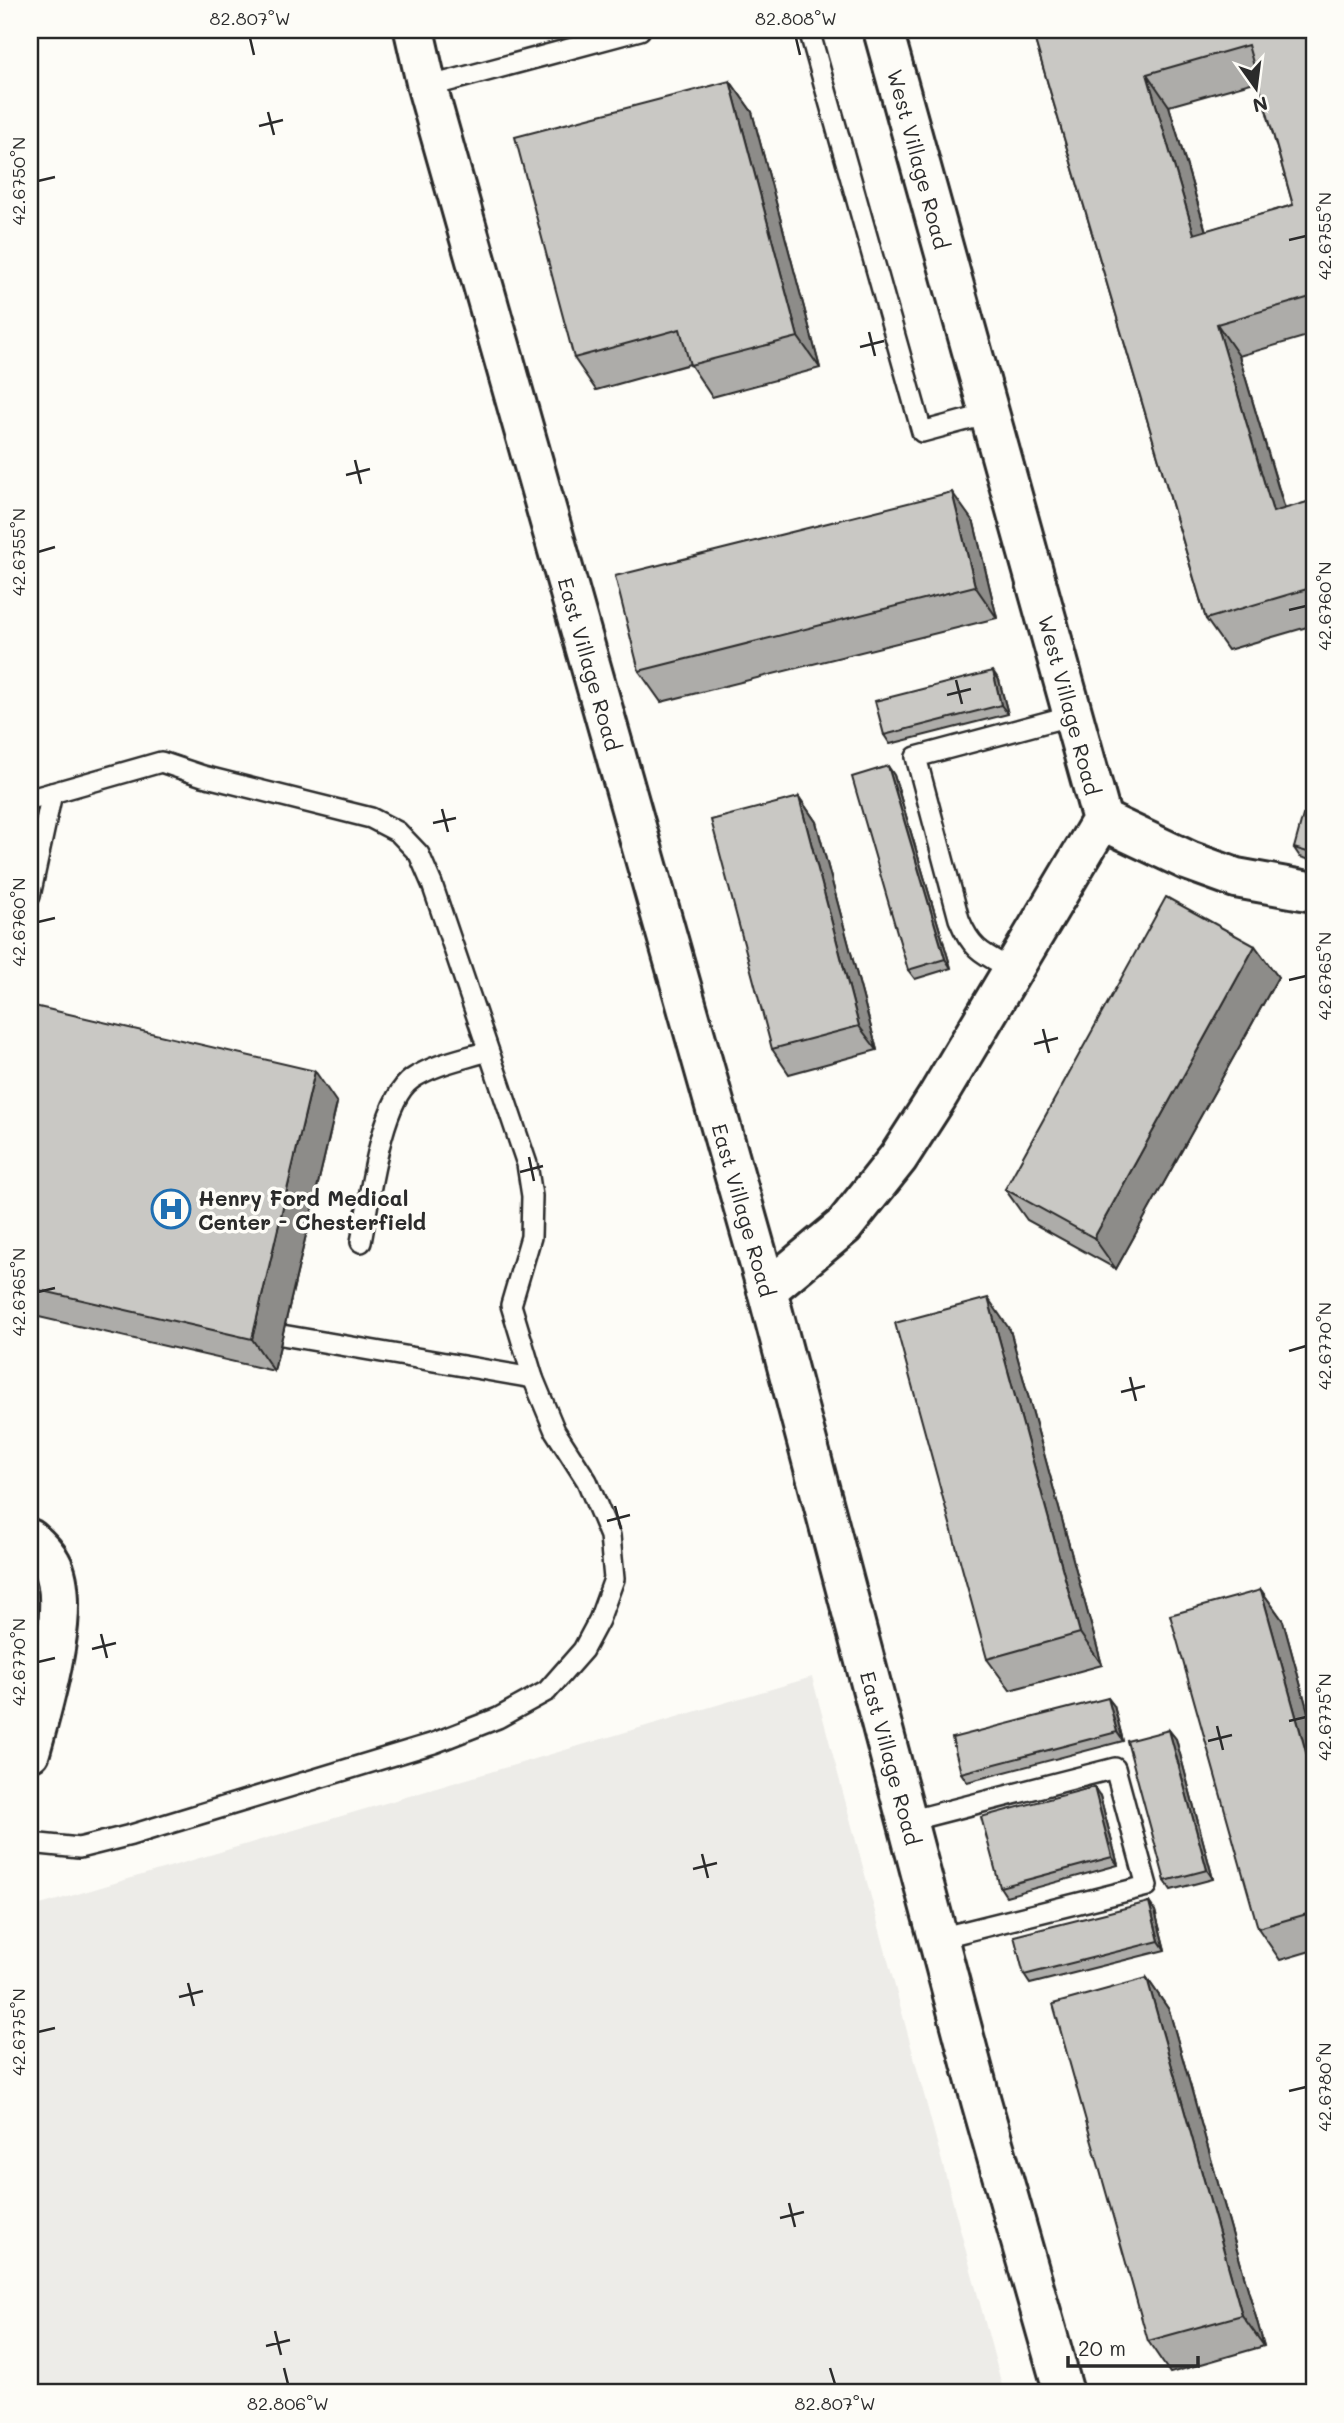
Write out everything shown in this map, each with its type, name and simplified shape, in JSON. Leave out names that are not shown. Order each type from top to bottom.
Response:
[{"type":"street","name":"East Village Road","points":[[414,30],[427,87],[767,1290],[981,2101],[1064,2393]]},
{"type":"street","name":"West Village Road","points":[[767,1290],[844,1226],[898,1158],[1102,820],[883,30]]},
{"type":"street","points":[[1102,820],[1189,861],[1236,878],[1314,892]]},
{"type":"street","points":[[30,1539],[52,1564],[60,1594],[51,1667],[30,1752]]},
{"type":"lane","points":[[427,87],[640,30]]},
{"type":"lane","points":[[809,30],[922,432],[989,414]]},
{"type":"lane","points":[[1013,970],[976,949],[965,935],[916,757],[1073,715]]},
{"type":"lane","points":[[30,799],[161,762],[203,776],[371,818],[398,832],[419,854],[432,884],[527,1164],[532,1196],[531,1237],[511,1305],[533,1378],[555,1431],[587,1481],[610,1536],[614,1578],[599,1620],[583,1650],[547,1691],[498,1718],[434,1743],[131,1835],[79,1848],[30,1843]]},
{"type":"lane","points":[[30,896],[52,793]]},
{"type":"lane","points":[[361,1242],[386,1118],[396,1098],[410,1080],[432,1069],[488,1051]]},
{"type":"lane","points":[[282,1335],[533,1378]]},
{"type":"lane","points":[[908,1821],[1115,1768],[1147,1886],[939,1938]]},
{"type":"shaded area","points":[[812,1677],[1004,2393],[30,2393],[30,1908]]},
{"type":"building","points":[[1032,30],[1314,30],[1314,296],[1217,324],[1273,512],[1314,500],[1314,587],[1206,619]],"holes":[[[1248,45],[1293,205],[1194,234],[1147,74]]]},
{"type":"building","points":[[730,81],[798,337],[690,365],[680,329],[574,358],[515,137]]},
{"type":"building","points":[[952,492],[975,586],[639,671],[615,576]]},
{"type":"building","points":[[993,671],[1001,705],[884,735],[875,701]]},
{"type":"building","points":[[888,766],[945,959],[908,970],[852,777]]},
{"type":"building","points":[[799,797],[859,1026],[772,1049],[711,820]]},
{"type":"building","points":[[1303,815],[1314,819],[1314,854],[1294,848]]},
{"type":"building","points":[[1166,897],[1255,946],[1094,1238],[1005,1189]]},
{"type":"building","name":"Henry Ford Medical Center - Chesterfield","points":[[30,1005],[315,1071],[252,1339],[30,1288]]},
{"type":"building","points":[[988,1298],[1080,1633],[987,1659],[895,1323]]},
{"type":"building","points":[[1261,1590],[1314,1781],[1314,1912],[1258,1928],[1170,1615]]},
{"type":"building","points":[[1108,1698],[1117,1732],[961,1773],[952,1738]]},
{"type":"building","points":[[1169,1730],[1207,1870],[1165,1881],[1127,1741]]},
{"type":"building","points":[[1094,1787],[1112,1857],[1000,1887],[981,1817]]},
{"type":"building","points":[[1149,1902],[1159,1941],[1024,1975],[1014,1936]]},
{"type":"building","points":[[1147,1978],[1242,2315],[1148,2341],[1053,2004]]},
{"type":"building","points":[[1314,2370],[1314,2393],[1308,2372]]},
{"type":"place","name":"Henry Ford Medical Center - Chesterfield","points":[[171,1209]]}]
